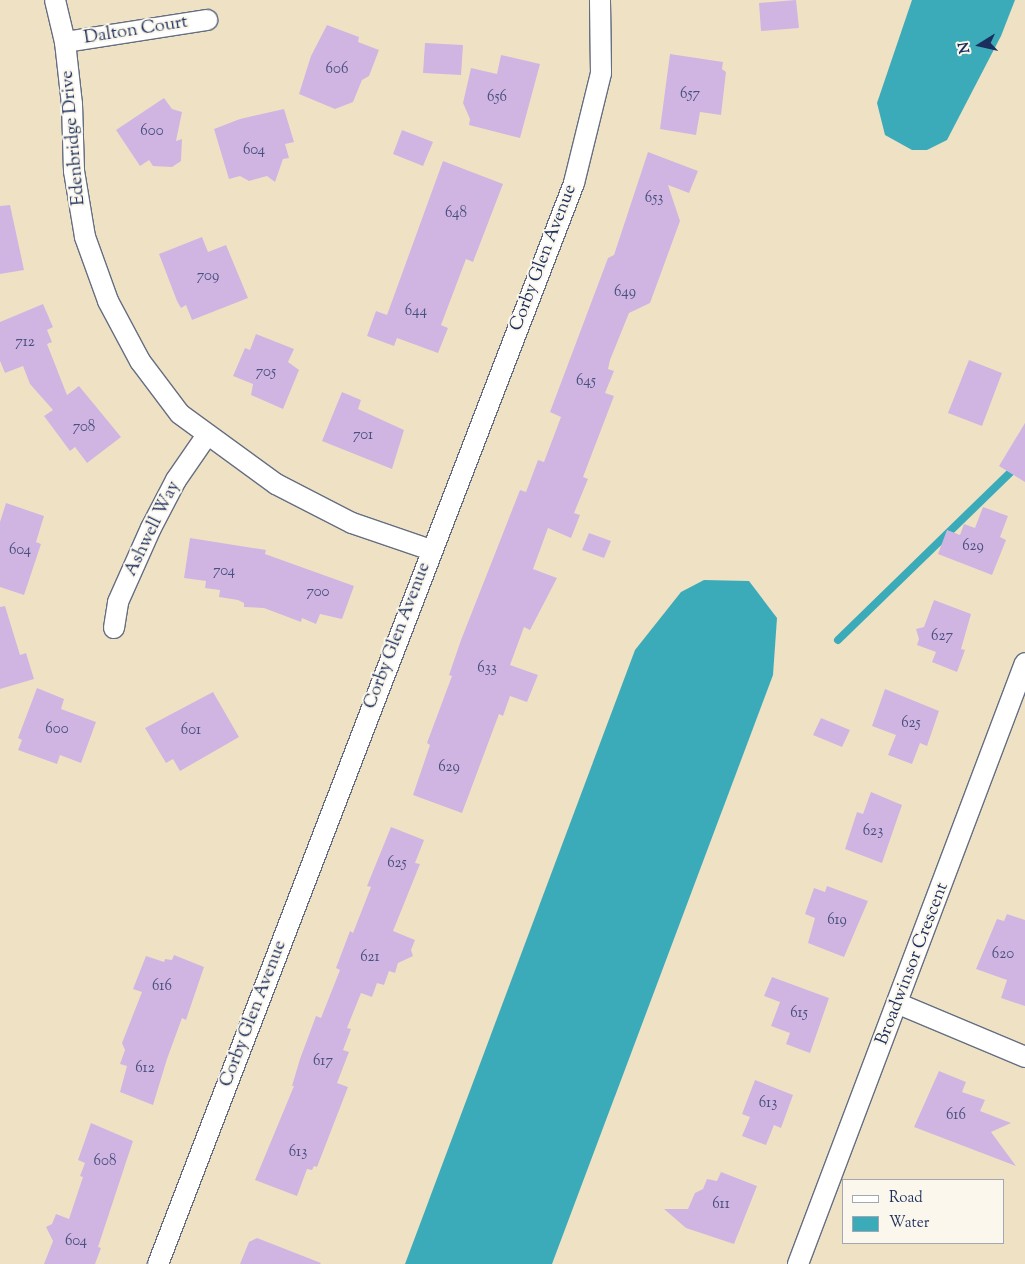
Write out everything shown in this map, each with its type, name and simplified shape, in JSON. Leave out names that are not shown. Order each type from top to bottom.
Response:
[{"type":"street","name":"Edenbridge Drive","points":[[55,0],[65,42],[72,104],[74,171],[85,237],[108,301],[140,361],[180,414],[276,484],[352,523],[431,550]]},
{"type":"street","name":"Corby Glen Avenue","points":[[158,1264],[574,182],[601,73],[600,0]]},
{"type":"street","name":"Dalton Court","points":[[65,42],[207,20]]},
{"type":"street","name":"Ashwell Way","points":[[114,628],[118,602],[151,528],[176,480],[207,435]]},
{"type":"street","name":"Broadwinsor Crescent","points":[[798,1264],[899,1004],[1025,663]]},
{"type":"street","points":[[899,1004],[1025,1057]]},
{"type":"water","points":[[912,0],[1015,0],[1001,36],[947,140],[927,150],[912,150],[885,135],[877,103]]},
{"type":"water","points":[[704,580],[749,581],[777,618],[773,675],[552,1264],[405,1264],[635,650],[681,592]]},
{"type":"building","points":[[796,0],[799,28],[761,31],[759,3]]},
{"type":"building","points":[[327,25],[359,37],[358,42],[379,50],[369,76],[362,80],[353,102],[335,109],[299,94],[311,56]]},
{"type":"building","points":[[425,43],[463,45],[461,75],[423,73]]},
{"type":"building","points":[[670,54],[723,62],[722,69],[726,72],[721,115],[700,112],[696,135],[660,129]]},
{"type":"building","points":[[501,55],[540,64],[520,138],[469,125],[470,119],[463,103],[471,68],[497,74]]},
{"type":"building","points":[[164,98],[172,109],[182,112],[176,141],[182,139],[181,161],[172,167],[153,166],[149,160],[140,166],[116,130]]},
{"type":"building","points":[[284,109],[294,142],[285,144],[289,158],[283,159],[275,182],[267,176],[249,181],[240,176],[229,179],[214,129],[240,119]]},
{"type":"building","points":[[402,130],[433,142],[423,166],[393,154]]},
{"type":"building","points":[[648,152],[698,171],[689,193],[668,185],[680,221],[650,303],[629,313],[610,360],[608,369],[614,371],[605,393],[614,396],[583,477],[588,479],[574,513],[580,515],[571,538],[548,528],[533,569],[557,578],[530,630],[524,627],[510,665],[538,675],[527,702],[510,696],[503,716],[499,714],[462,813],[413,795],[430,745],[427,743],[452,676],[449,675],[461,640],[520,490],[526,492],[538,460],[544,462],[561,417],[550,412],[608,258],[614,255]]},
{"type":"building","points":[[443,161],[503,184],[473,262],[466,259],[441,325],[448,328],[438,353],[397,338],[394,346],[367,336],[376,311],[387,315]]},
{"type":"building","points":[[10,205],[24,270],[0,274],[0,206]]},
{"type":"building","points":[[202,237],[208,252],[226,245],[248,298],[192,320],[186,305],[181,308],[177,301],[159,254]]},
{"type":"building","points":[[43,304],[53,327],[47,330],[52,342],[47,344],[67,395],[79,386],[121,437],[87,463],[75,447],[70,451],[44,416],[53,410],[30,384],[23,366],[5,373],[0,361],[0,322]]},
{"type":"building","points":[[256,334],[294,349],[288,362],[299,370],[283,409],[251,395],[253,384],[233,376],[245,348],[250,350]]},
{"type":"building","points":[[969,360],[1002,373],[982,426],[948,413]]},
{"type":"building","points":[[342,392],[361,400],[358,409],[404,430],[392,469],[322,441]]},
{"type":"building","points":[[1025,423],[1025,482],[999,466]]},
{"type":"building","points":[[6,503],[44,516],[36,542],[41,544],[24,595],[0,587],[0,522]]},
{"type":"building","points":[[983,507],[1008,516],[1000,537],[1006,540],[992,575],[938,554],[947,530],[960,535],[964,524],[975,528]]},
{"type":"building","points":[[589,533],[611,541],[604,558],[582,550]]},
{"type":"building","points":[[190,538],[266,550],[265,554],[354,586],[342,619],[320,614],[316,624],[302,618],[301,622],[264,608],[244,607],[244,603],[238,600],[219,597],[220,590],[205,588],[206,581],[184,578]]},
{"type":"building","points":[[934,600],[971,614],[961,649],[965,650],[957,672],[932,662],[936,652],[917,645],[919,639],[916,629],[924,627]]},
{"type":"building","points":[[5,606],[20,655],[26,653],[34,679],[0,689],[0,607]]},
{"type":"building","points":[[37,688],[64,699],[61,709],[96,722],[81,763],[60,755],[57,764],[18,750],[22,740],[18,738]]},
{"type":"building","points":[[885,689],[939,711],[927,746],[920,743],[912,764],[888,755],[896,735],[872,726]]},
{"type":"building","points":[[213,692],[239,737],[180,771],[173,759],[166,763],[145,728]]},
{"type":"building","points":[[821,718],[850,730],[842,747],[813,735]]},
{"type":"building","points":[[871,792],[902,805],[882,863],[845,849],[857,812],[863,814]]},
{"type":"building","points":[[391,827],[424,840],[415,863],[420,864],[393,931],[415,940],[411,950],[413,956],[398,963],[395,973],[389,971],[384,985],[377,983],[372,997],[361,993],[347,1028],[351,1029],[343,1050],[349,1052],[337,1083],[348,1087],[317,1167],[314,1166],[312,1170],[307,1169],[297,1196],[255,1180],[294,1086],[292,1086],[300,1059],[316,1016],[321,1018],[340,970],[336,968],[350,931],[353,933],[371,887],[367,886]]},
{"type":"building","points":[[827,886],[868,901],[844,957],[808,943],[815,918],[805,914],[814,888],[825,892]]},
{"type":"building","points":[[1007,914],[1025,920],[1025,1006],[1001,998],[1007,980],[976,969],[997,919],[1004,921]]},
{"type":"building","points":[[174,955],[204,967],[186,1020],[182,1018],[153,1105],[120,1092],[127,1066],[120,1064],[125,1050],[122,1043],[142,992],[133,989],[146,956],[164,962],[165,959],[172,960]]},
{"type":"building","points":[[772,977],[829,998],[810,1053],[786,1044],[790,1033],[771,1026],[780,1002],[764,996]]},
{"type":"building","points":[[939,1071],[966,1082],[962,1092],[985,1100],[980,1111],[1011,1123],[991,1132],[1016,1166],[914,1127]]},
{"type":"building","points":[[755,1080],[793,1095],[781,1128],[774,1125],[766,1145],[742,1136],[750,1117],[742,1114]]},
{"type":"building","points":[[91,1123],[133,1141],[98,1247],[101,1248],[95,1264],[44,1264],[53,1241],[46,1227],[52,1224],[56,1214],[69,1219],[83,1177],[80,1176],[85,1163],[78,1160]]},
{"type":"building","points":[[721,1172],[757,1186],[734,1244],[686,1228],[664,1209],[688,1209],[695,1193],[703,1189],[707,1179],[717,1181]]},
{"type":"building","points":[[257,1238],[321,1263],[240,1264],[249,1242]]},
{"type":"waterway","points":[[838,640],[1025,458]]}]
